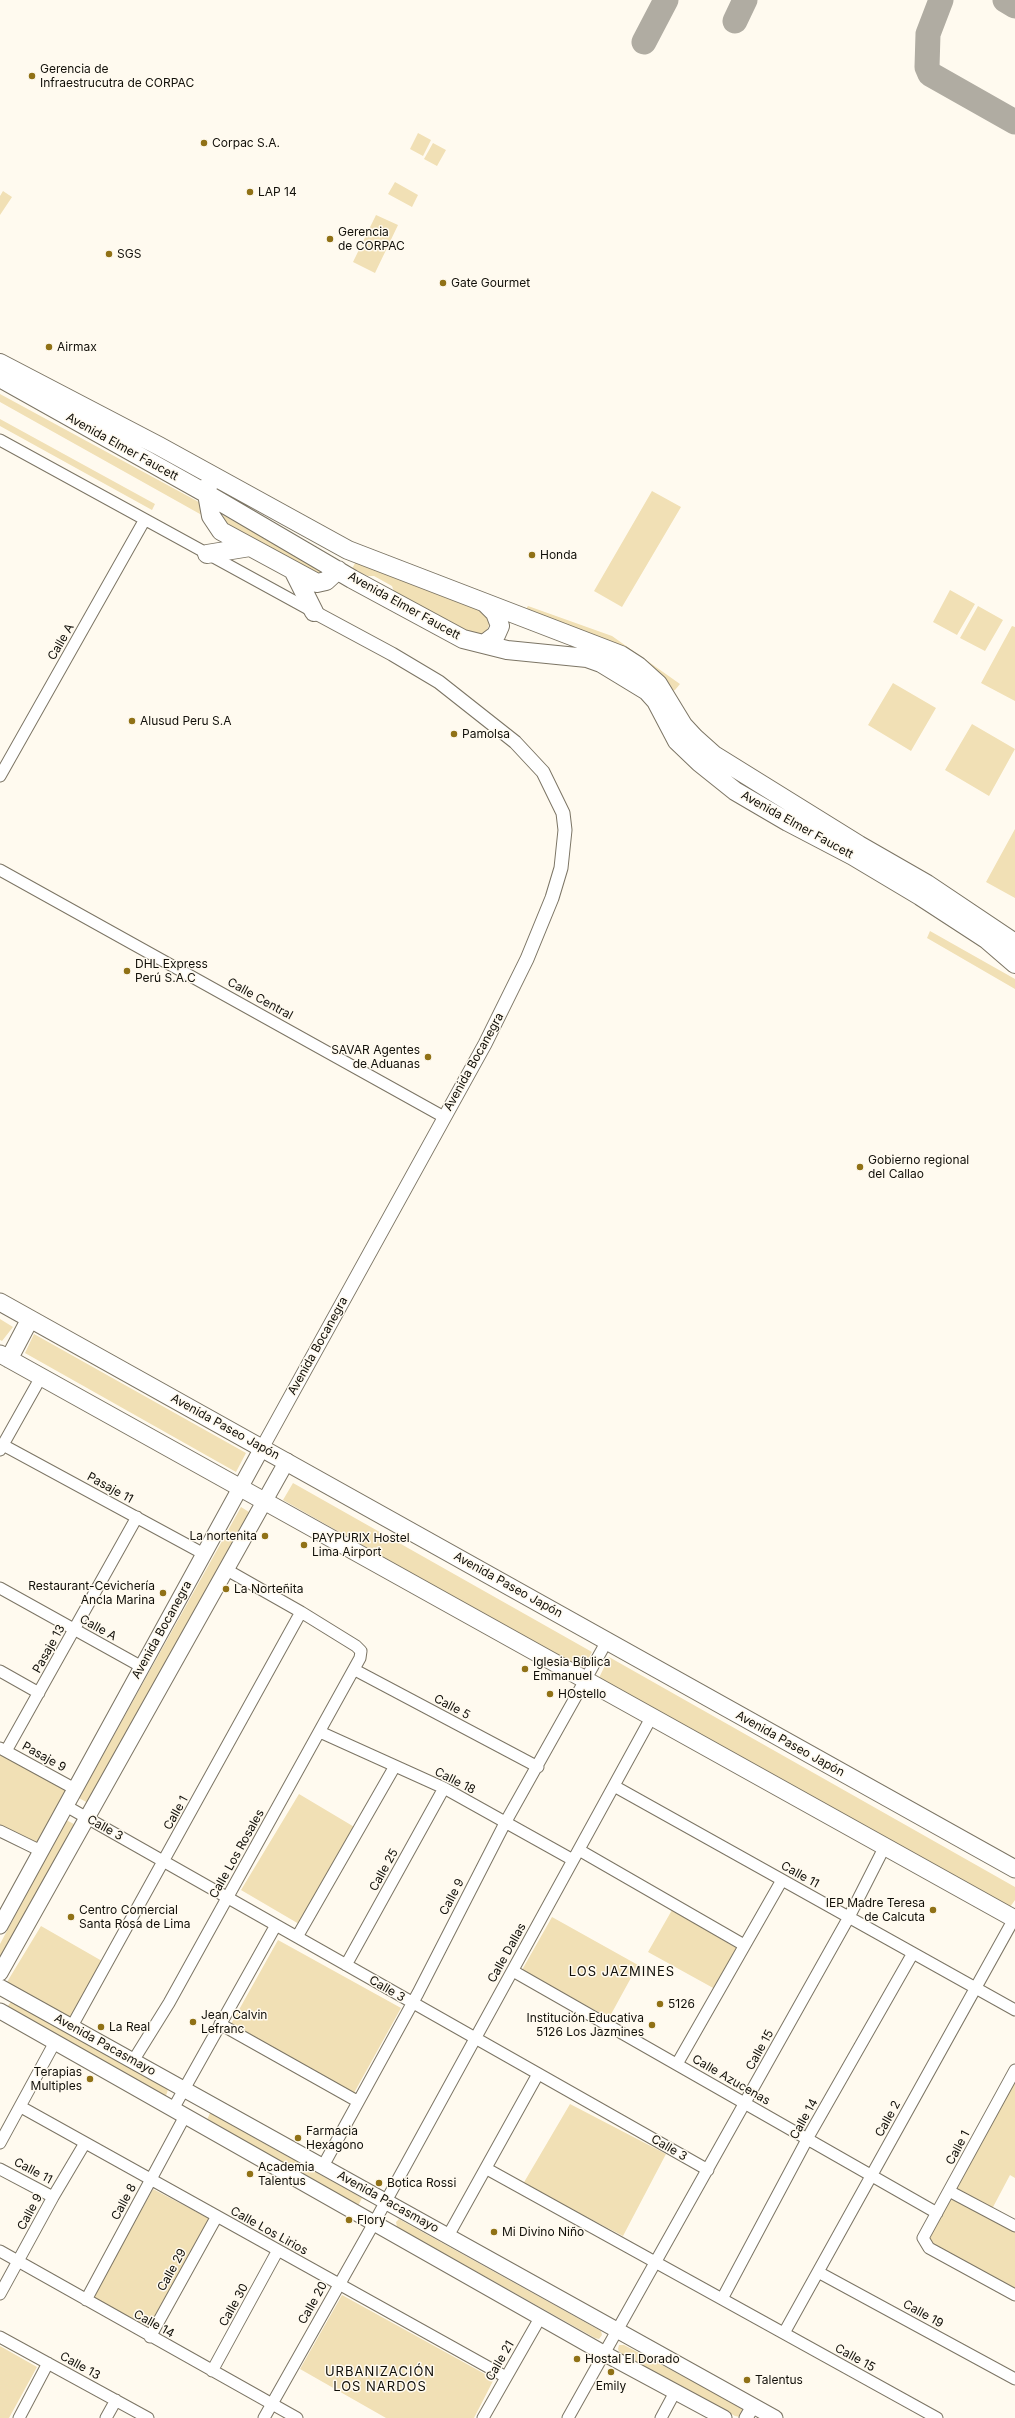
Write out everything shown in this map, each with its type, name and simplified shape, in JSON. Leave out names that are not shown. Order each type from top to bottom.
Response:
[{"type":"highway","name":"Avenida Elmer Faucett","points":[[1,369],[105,428],[207,494],[338,570],[463,639],[507,650],[587,658],[601,663],[638,684],[656,701],[677,741],[735,791],[913,892],[986,939],[1015,964]]},
{"type":"highway","name":"Avenida Elmer Faucett","points":[[105,428],[210,476],[348,550],[621,655],[638,666],[658,684],[695,738],[714,755],[859,845],[927,884],[1015,943]]},
{"type":"highway","points":[[210,476],[207,494],[211,516],[221,530],[294,572],[317,583],[326,581],[338,570]]},
{"type":"highway","points":[[207,554],[250,547]]},
{"type":"highway","points":[[294,572],[314,612]]},
{"type":"highway","points":[[484,644],[496,635],[500,626],[495,613],[485,602]]},
{"type":"main road","name":"Avenida Paseo Japón","points":[[0,1302],[1015,1869]]},
{"type":"main road","points":[[30,1319],[5,1356],[884,1848],[1015,1918]]},
{"type":"main road","name":"Avenida Bocanegra","points":[[0,1926],[262,1448]]},
{"type":"main road","points":[[0,1972],[287,1461]]},
{"type":"main road","name":"Avenida Pacasmayo","points":[[0,1987],[618,2330],[750,2412],[775,2418]]},
{"type":"main road","name":"Avenida Pacasmayo","points":[[0,2011],[540,2318],[724,2418]]},
{"type":"main road","points":[[184,2115],[204,2100]]},
{"type":"street","points":[[0,440],[144,521],[314,612]]},
{"type":"street","name":"Calle A","points":[[0,776],[144,521]]},
{"type":"street","name":"Avenida Bocanegra","points":[[262,1448],[485,1044],[527,959],[552,898],[561,868],[565,830],[563,813],[543,772],[528,754],[439,682],[392,654],[314,612]]},
{"type":"street","name":"Calle Central","points":[[0,870],[444,1117]]},
{"type":"street","points":[[2,1448],[42,1377]]},
{"type":"street","name":"Pasaje 11","points":[[2,1448],[137,1517],[204,1554]]},
{"type":"street","name":"Pasaje 13","points":[[3,1750],[39,1693],[137,1517]]},
{"type":"street","points":[[227,1570],[301,1612]]},
{"type":"street","name":"Calle A","points":[[0,1588],[142,1667]]},
{"type":"street","name":"Calle Los Rosales","points":[[133,2061],[169,2003],[355,1670],[360,1658],[361,1651],[356,1646],[301,1612]]},
{"type":"street","name":"Calle 1","points":[[72,2026],[301,1612]]},
{"type":"street","name":"Calle 9","points":[[323,2166],[411,2003],[505,1823],[538,1767],[607,1641]]},
{"type":"street","name":"Calle 5","points":[[355,1670],[538,1767]]},
{"type":"street","points":[[0,1671],[39,1693]]},
{"type":"street","name":"Calle Dallas","points":[[386,2201],[651,1718]]},
{"type":"street","name":"Calle 18","points":[[320,1732],[444,1788],[574,1860]]},
{"type":"street","name":"Pasaje 9","points":[[3,1750],[75,1789]]},
{"type":"street","points":[[298,1937],[394,1766]]},
{"type":"street","name":"Calle 11","points":[[614,1786],[1015,2010]]},
{"type":"street","name":"Calle 25","points":[[346,1965],[444,1788]]},
{"type":"street","name":"Calle 3","points":[[66,1806],[298,1937],[411,2003],[708,2170]]},
{"type":"street","points":[[0,1831],[41,1851]]},
{"type":"street","name":"Calle 15","points":[[605,2354],[849,1917],[884,1848]]},
{"type":"street","points":[[579,1850],[744,1945]]},
{"type":"street","points":[[677,2064],[782,1880]]},
{"type":"street","name":"Calle 2","points":[[784,2333],[1015,1918]]},
{"type":"street","name":"Calle 8","points":[[86,2300],[184,2115],[183,2089],[276,1925]]},
{"type":"street","name":"Calle 14","points":[[722,2299],[808,2139],[913,1953]]},
{"type":"street","name":"Calle Azucenas","points":[[513,1971],[937,2213]]},
{"type":"street","points":[[220,2024],[357,2101]]},
{"type":"street","points":[[0,2143],[55,2042]]},
{"type":"street","name":"Calle 1","points":[[1015,2070],[923,2238],[929,2248],[1015,2295]]},
{"type":"street","points":[[448,2236],[487,2169],[538,2074]]},
{"type":"street","name":"Calle Los Lirios","points":[[20,2106],[506,2377]]},
{"type":"street","name":"Calle 9","points":[[0,2294],[53,2197],[85,2143]]},
{"type":"street","name":"Calle 11","points":[[0,2169],[53,2197]]},
{"type":"street","name":"Calle 15","points":[[487,2169],[937,2418]]},
{"type":"street","points":[[949,2191],[1015,2226]]},
{"type":"street","name":"Calle 20","points":[[264,2418],[386,2201]]},
{"type":"street","name":"Calle 29","points":[[150,2337],[217,2216]]},
{"type":"street","name":"Calle 30","points":[[212,2371],[278,2250]]},
{"type":"street","name":"Calle 14","points":[[0,2251],[150,2337],[297,2418]]},
{"type":"street","name":"Calle 19","points":[[818,2272],[1015,2379]]},
{"type":"street","name":"Calle 21","points":[[482,2418],[540,2318]]},
{"type":"street","name":"Calle 13","points":[[0,2337],[148,2418]]},
{"type":"street","points":[[568,2418],[605,2354]]},
{"type":"street","points":[[19,2418],[48,2363]]},
{"type":"street","points":[[661,2418],[675,2392]]},
{"type":"street","points":[[106,2418],[116,2400]]},
{"type":"shaded area","points":[[418,133],[431,140],[423,156],[410,149]]},
{"type":"shaded area","points":[[433,143],[446,150],[437,166],[424,159]]},
{"type":"shaded area","points":[[395,182],[418,195],[412,207],[388,194]]},
{"type":"shaded area","points":[[3,191],[12,197],[0,215],[0,196]]},
{"type":"shaded area","points":[[376,215],[398,225],[375,273],[353,262]]},
{"type":"shaded area","points":[[0,394],[322,569],[325,573],[316,579],[0,402]]},
{"type":"shaded area","points":[[0,419],[155,504],[152,510],[0,426]]},
{"type":"shaded area","points":[[652,491],[681,507],[622,607],[594,591]]},
{"type":"shaded area","points":[[357,559],[486,610],[490,621],[487,631],[479,635],[468,633],[394,592],[392,586],[374,576],[368,576],[352,569]]},
{"type":"shaded area","points":[[950,590],[975,604],[957,635],[933,622]]},
{"type":"shaded area","points":[[528,606],[612,636],[680,684],[675,690],[670,692],[523,613]]},
{"type":"shaded area","points":[[978,606],[1003,620],[985,651],[960,638]]},
{"type":"shaded area","points":[[1012,626],[1015,627],[1015,701],[981,683]]},
{"type":"shaded area","points":[[893,683],[936,708],[911,751],[868,725]]},
{"type":"shaded area","points":[[972,724],[1015,749],[989,796],[945,770]]},
{"type":"shaded area","points":[[1015,829],[1015,898],[986,882]]},
{"type":"shaded area","points":[[930,931],[1015,979],[1015,989],[927,938]]},
{"type":"shaded area","points":[[0,1319],[13,1327],[2,1341],[0,1340]]},
{"type":"shaded area","points":[[34,1334],[246,1453],[236,1472],[25,1353]]},
{"type":"shaded area","points":[[293,1483],[592,1652],[582,1670],[283,1500]]},
{"type":"shaded area","points":[[241,1507],[249,1512],[88,1803],[79,1798]]},
{"type":"shaded area","points":[[609,1657],[1015,1887],[1015,1900],[1010,1907],[598,1680]]},
{"type":"shaded area","points":[[0,1754],[67,1791],[37,1846],[0,1826]]},
{"type":"shaded area","points":[[299,1794],[356,1828],[299,1924],[241,1890]]},
{"type":"shaded area","points":[[66,1820],[74,1824],[0,1963],[0,1944]]},
{"type":"shaded area","points":[[672,1910],[738,1949],[715,1989],[648,1952]]},
{"type":"shaded area","points":[[552,1917],[638,1965],[609,2018],[522,1970]]},
{"type":"shaded area","points":[[41,1926],[102,1961],[70,2017],[7,1982]]},
{"type":"shaded area","points":[[278,1940],[401,2008],[354,2093],[231,2024]]},
{"type":"shaded area","points":[[11,2002],[168,2089],[165,2097],[6,2008]]},
{"type":"shaded area","points":[[1015,2080],[1015,2178],[1010,2175],[992,2209],[954,2190]]},
{"type":"shaded area","points":[[570,2104],[666,2154],[623,2236],[523,2184]]},
{"type":"shaded area","points":[[210,2113],[362,2198],[358,2206],[207,2120]]},
{"type":"shaded area","points":[[153,2189],[210,2219],[150,2328],[93,2297]]},
{"type":"shaded area","points":[[948,2197],[1015,2232],[1015,2291],[931,2246],[927,2238]]},
{"type":"shaded area","points":[[399,2219],[601,2331],[602,2335],[599,2339],[595,2338],[397,2227],[396,2222]]},
{"type":"shaded area","points":[[342,2295],[494,2379],[474,2418],[386,2418],[300,2369]]},
{"type":"shaded area","points":[[619,2345],[624,2345],[743,2408],[744,2413],[740,2417],[735,2416],[620,2353],[618,2349]]},
{"type":"shaded area","points":[[0,2346],[37,2367],[9,2418],[0,2418]]},
{"type":"taxiway","points":[[644,42],[666,0]]},
{"type":"taxiway","points":[[735,21],[745,0]]},
{"type":"taxiway","points":[[941,0],[928,34],[927,67],[930,74],[1015,122]]},
{"type":"taxiway","points":[[1005,0],[1015,6]]},
{"type":"place","name":"Gerencia de Infraestrucutra de CORPAC","points":[[32,76]]},
{"type":"place","name":"Corpac S.A.","points":[[204,143]]},
{"type":"place","name":"LAP 14","points":[[250,192]]},
{"type":"place","name":"Gerencia de CORPAC","points":[[330,239]]},
{"type":"place","name":"SGS","points":[[109,254]]},
{"type":"place","name":"Gate Gourmet","points":[[443,283]]},
{"type":"place","name":"Airmax","points":[[49,347]]},
{"type":"place","name":"Honda","points":[[532,555]]},
{"type":"place","name":"Alusud Peru S.A","points":[[132,721]]},
{"type":"place","name":"Pamolsa","points":[[454,734]]},
{"type":"place","name":"DHL Express Perú S.A.C","points":[[127,971]]},
{"type":"place","name":"SAVAR Agentes de Aduanas","points":[[428,1057]]},
{"type":"place","name":"Gobierno regional del Callao","points":[[860,1167]]},
{"type":"place","name":"La nortenita","points":[[265,1536]]},
{"type":"place","name":"PAYPURIX Hostel Lima Airport","points":[[304,1545]]},
{"type":"place","name":"La Norteñita","points":[[226,1589]]},
{"type":"place","name":"Restaurant-Cevichería Ancla Marina","points":[[163,1593]]},
{"type":"place","name":"Iglesia Bíblica Emmanuel","points":[[525,1669]]},
{"type":"place","name":"HOstello","points":[[550,1694]]},
{"type":"place","name":"IEP Madre Teresa de Calcuta","points":[[933,1910]]},
{"type":"place","name":"Centro Comercial Santa Rosa de Lima","points":[[71,1917]]},
{"type":"place","name":"5126","points":[[660,2004]]},
{"type":"place","name":"Jean Calvin Lefranc","points":[[193,2022]]},
{"type":"place","name":"Institución Educativa 5126 Los Jazmines","points":[[652,2025]]},
{"type":"place","name":"La Real","points":[[101,2027]]},
{"type":"place","name":"Terapias Multiples","points":[[90,2079]]},
{"type":"place","name":"Farmacia Hexagono","points":[[298,2138]]},
{"type":"place","name":"Academia Talentus","points":[[250,2174]]},
{"type":"place","name":"Botica Rossi","points":[[379,2183]]},
{"type":"place","name":"Flory","points":[[349,2220]]},
{"type":"place","name":"Mi Divino Niño","points":[[494,2232]]},
{"type":"place","name":"Hostal El Dorado","points":[[577,2359]]},
{"type":"place","name":"Emily","points":[[611,2372]]},
{"type":"place","name":"Talentus","points":[[747,2380]]},
{"type":"district","name":"LOS JAZMINES","points":[[622,1972]]},
{"type":"district","name":"URBANIZACIÓN LOS NARDOS","points":[[380,2380]]}]
